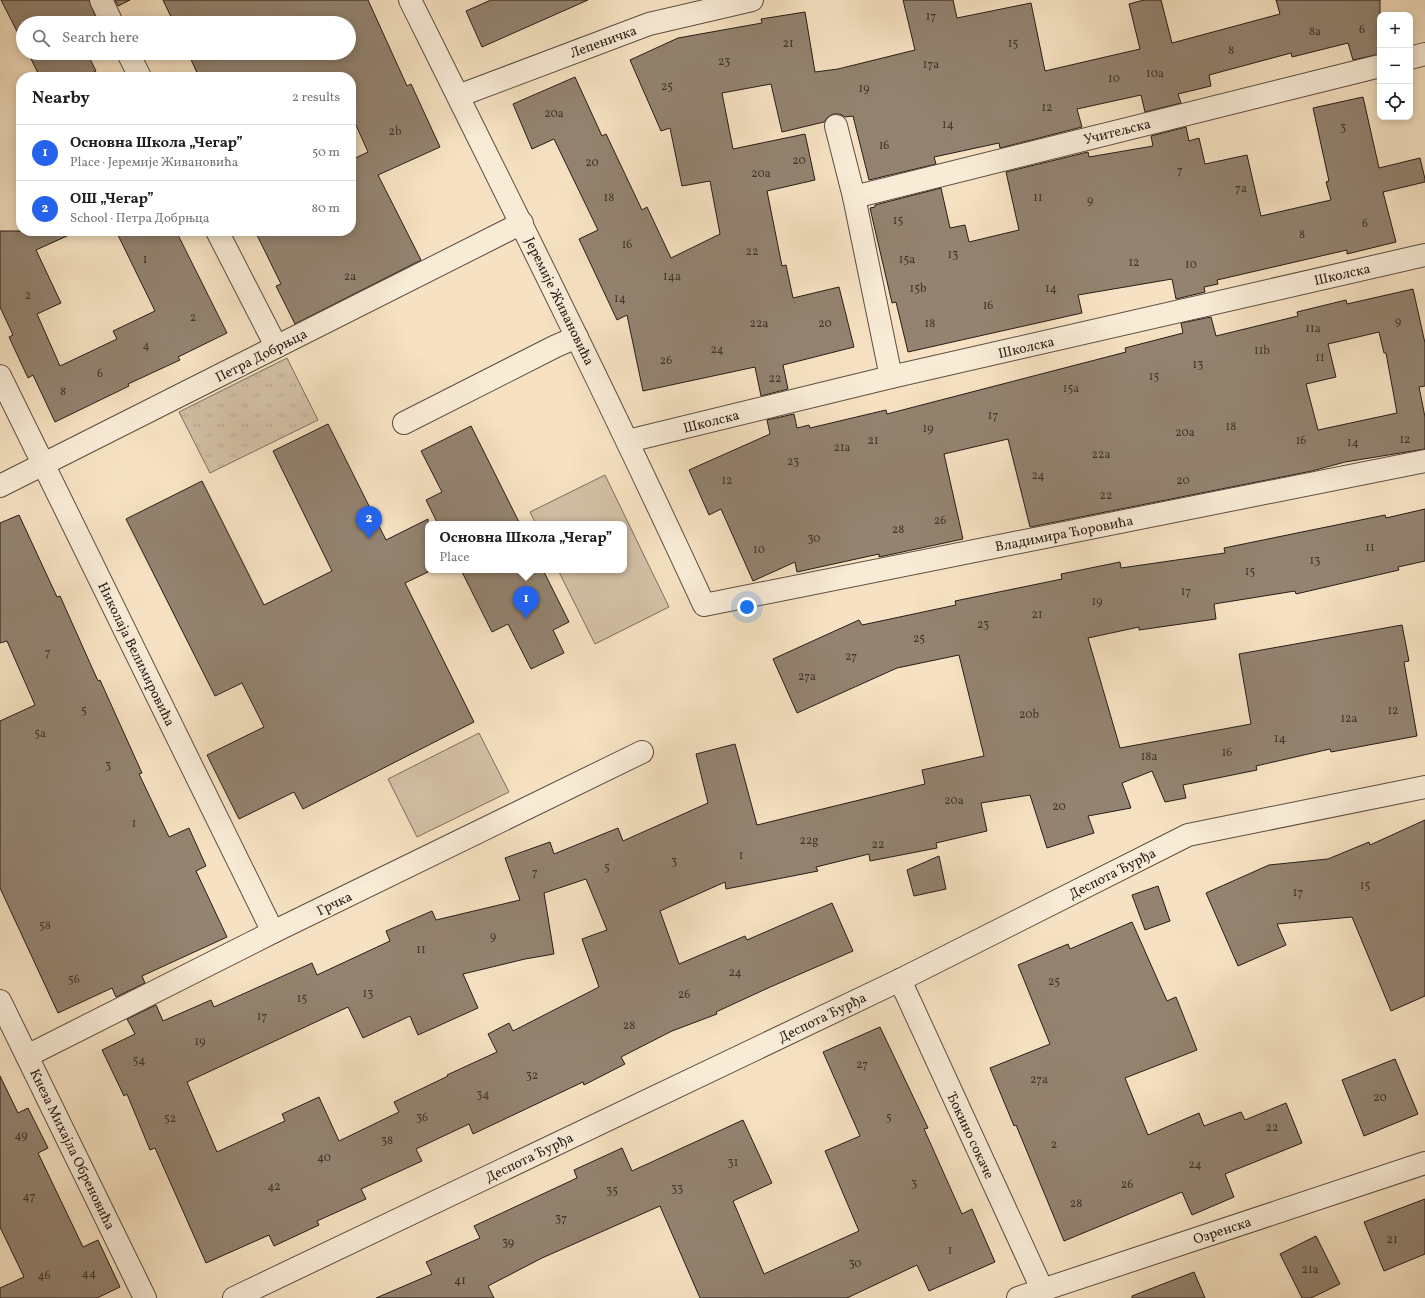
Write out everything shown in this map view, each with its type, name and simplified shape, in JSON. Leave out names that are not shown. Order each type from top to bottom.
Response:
[{"type":"street","points":[[101,0],[109,16]]},
{"type":"street","name":"Јеремије Живановића","points":[[410,0],[522,223],[628,441],[704,605]]},
{"type":"street","name":"Лепеничка","points":[[458,96],[649,24],[752,0]]},
{"type":"street","points":[[1413,57],[1425,54]]},
{"type":"street","points":[[132,60],[138,72]]},
{"type":"street","name":"Учитељска","points":[[854,197],[1377,67]]},
{"type":"street","points":[[836,126],[854,197],[890,377]]},
{"type":"street","name":"Петра Добрњца","points":[[0,486],[522,223]]},
{"type":"street","points":[[220,236],[276,346]]},
{"type":"street","name":"Школска","points":[[628,441],[890,377],[1425,255]]},
{"type":"street","points":[[404,423],[556,346],[577,337]]},
{"type":"street","name":"Николаја Велимировића","points":[[0,376],[273,932]]},
{"type":"street","name":"Владимира Ћоровића","points":[[704,605],[1425,461]]},
{"type":"street","name":"Грчка","points":[[27,1056],[273,932],[642,752]]},
{"type":"street","name":"Деспота Ђурђа","points":[[234,1298],[900,980],[1188,835],[1425,787]]},
{"type":"street","name":"Ђокино сокаче","points":[[900,980],[1042,1289]]},
{"type":"street","name":"Кнеза Михајла Обреновића","points":[[0,1001],[145,1298]]},
{"type":"street","name":"Озренска","points":[[1018,1298],[1425,1163]]},
{"type":"green space","points":[[287,358],[318,420],[210,473],[179,412]]},
{"type":"green space","points":[[605,475],[669,607],[595,644],[560,573],[627,573],[627,521],[534,521],[530,512]]},
{"type":"green space","points":[[479,733],[509,792],[417,837],[388,779]]},
{"type":"building","points":[[1,0],[89,0],[95,16],[16,16],[16,29]]},
{"type":"building","points":[[115,0],[130,0],[118,6]]},
{"type":"building","points":[[163,0],[368,0],[407,86],[411,84],[440,147],[378,175],[421,260],[295,324],[276,286],[281,284],[257,236],[356,236],[356,158],[368,152],[356,125],[356,72],[197,72],[191,60],[356,60],[356,16],[171,16]]},
{"type":"building","points":[[491,0],[588,0],[482,47],[466,11]]},
{"type":"building","points":[[903,0],[953,0],[957,18],[1031,3],[1045,71],[1140,49],[1129,4],[1144,0],[1161,0],[1172,43],[1280,14],[1276,0],[1380,0],[1380,12],[1377,12],[1377,55],[1353,60],[1348,43],[1292,57],[1291,53],[1209,75],[1211,86],[1178,94],[1181,103],[1145,112],[1141,95],[1077,109],[1082,127],[1000,148],[999,143],[934,157],[936,164],[869,180],[853,116],[845,117],[840,114],[833,114],[824,122],[782,132],[771,84],[722,93],[733,149],[805,134],[815,180],[767,191],[782,266],[786,265],[793,298],[839,287],[854,347],[783,365],[788,389],[761,396],[755,367],[643,391],[627,315],[617,320],[579,239],[598,230],[554,139],[532,149],[513,104],[575,77],[602,136],[606,134],[642,210],[647,207],[671,258],[720,234],[710,181],[682,186],[670,128],[661,131],[630,60],[678,38],[762,23],[761,19],[805,12],[815,72],[838,69],[915,50]]},
{"type":"building","points":[[32,60],[90,60],[96,71],[94,72],[38,72]]},
{"type":"building","points":[[1363,97],[1379,168],[1420,158],[1425,179],[1425,182],[1383,192],[1396,242],[1347,254],[1347,250],[1217,280],[1218,284],[1204,287],[1205,292],[1176,299],[1172,279],[1078,295],[1082,313],[908,352],[896,302],[892,303],[870,208],[875,207],[875,205],[941,188],[950,228],[965,225],[969,242],[1019,230],[1006,172],[1088,152],[1089,157],[1153,146],[1151,136],[1186,127],[1189,141],[1199,138],[1205,164],[1247,155],[1261,216],[1331,200],[1326,182],[1329,181],[1313,108]]},
{"type":"building","points":[[0,231],[16,231],[16,236],[67,236],[36,250],[61,303],[37,314],[60,366],[117,339],[113,331],[155,311],[118,236],[178,236],[227,333],[178,357],[180,360],[128,384],[129,386],[55,422],[33,375],[28,378],[9,337],[13,335],[0,307]]},
{"type":"building","points":[[1413,289],[1425,343],[1425,386],[1419,387],[1425,417],[1425,449],[1345,462],[1312,471],[1030,527],[1008,439],[944,454],[963,539],[879,557],[879,554],[797,572],[795,562],[753,581],[721,509],[709,515],[689,470],[770,434],[767,420],[794,414],[797,428],[809,425],[810,428],[886,410],[887,414],[1126,352],[1125,348],[1183,333],[1181,323],[1211,317],[1216,336],[1298,316],[1297,312],[1346,300],[1347,304]],"holes":[[[1379,332],[1384,353],[1386,353],[1397,413],[1318,430],[1306,384],[1336,377],[1328,344]]]},
{"type":"building","points":[[328,424],[386,540],[428,519],[428,521],[425,521],[426,573],[405,583],[474,722],[303,809],[294,792],[239,819],[207,755],[264,727],[242,683],[215,696],[126,519],[202,481],[264,605],[332,571],[273,451]]},
{"type":"building","points":[[471,426],[518,521],[436,521],[426,500],[442,492],[421,451]]},
{"type":"building","points":[[1425,509],[1425,561],[1398,567],[1399,570],[1296,594],[1295,591],[1214,604],[1216,619],[1139,630],[1139,627],[1088,638],[1120,748],[1251,724],[1239,654],[1402,625],[1409,661],[1404,662],[1417,736],[1331,752],[1330,749],[1256,766],[1257,770],[1183,785],[1186,798],[1165,802],[1152,771],[1122,783],[1131,808],[1088,816],[1094,833],[1047,848],[1030,795],[981,803],[987,831],[936,843],[937,848],[870,861],[869,854],[816,867],[818,871],[726,889],[725,882],[660,911],[679,964],[745,936],[747,940],[832,903],[853,951],[716,1012],[717,1014],[672,1031],[621,1057],[625,1064],[584,1085],[583,1082],[473,1134],[469,1124],[416,1149],[422,1161],[361,1189],[366,1199],[317,1221],[319,1225],[274,1246],[269,1235],[206,1263],[155,1148],[150,1150],[127,1094],[124,1096],[102,1050],[135,1034],[127,1019],[156,1005],[163,1021],[211,1000],[214,1007],[312,963],[317,975],[390,941],[386,931],[432,911],[436,920],[520,900],[505,858],[550,842],[554,854],[618,828],[623,841],[708,803],[696,754],[735,744],[757,825],[925,784],[922,770],[984,756],[959,655],[897,668],[797,713],[773,659],[859,620],[862,625],[956,605],[955,601],[1062,579],[1061,574],[1120,562],[1121,568],[1225,553],[1224,548],[1385,515],[1386,518]],"holes":[[[586,879],[607,930],[582,939],[599,987],[513,1031],[509,1023],[488,1034],[497,1052],[394,1102],[399,1112],[339,1141],[319,1097],[282,1114],[285,1121],[217,1152],[187,1082],[348,1007],[363,1038],[410,1016],[418,1035],[478,1008],[463,974],[525,959],[554,954],[544,893]]]},
{"type":"building","points":[[19,515],[57,597],[60,596],[98,681],[100,680],[142,773],[139,774],[169,837],[189,828],[206,866],[196,871],[227,937],[142,976],[145,983],[116,997],[112,988],[58,1013],[0,888],[0,721],[35,705],[7,641],[0,643],[0,523]]},
{"type":"building","points":[[462,573],[544,573],[569,622],[553,630],[564,653],[531,669],[508,624],[492,632]]},
{"type":"building","points":[[1425,820],[1425,996],[1391,1011],[1352,917],[1277,924],[1286,945],[1238,966],[1206,893],[1269,865],[1328,859],[1369,842],[1370,845]]},
{"type":"building","points":[[939,856],[946,889],[914,896],[907,870]]},
{"type":"building","points":[[1158,886],[1170,921],[1145,930],[1132,895]]},
{"type":"building","points":[[1132,922],[1167,1001],[1176,997],[1197,1050],[1125,1078],[1148,1135],[1199,1113],[1204,1126],[1241,1112],[1245,1120],[1286,1103],[1302,1143],[1225,1174],[1234,1197],[1192,1215],[1182,1192],[1064,1241],[1016,1125],[1014,1126],[990,1068],[1050,1044],[1018,965],[1068,944],[1070,949]]},
{"type":"building","points":[[880,1027],[928,1128],[924,1129],[962,1214],[972,1209],[995,1262],[929,1291],[917,1265],[847,1298],[700,1298],[660,1206],[542,1258],[488,1286],[494,1298],[376,1298],[432,1274],[426,1262],[480,1238],[474,1226],[577,1178],[574,1170],[622,1148],[632,1171],[743,1120],[772,1183],[733,1201],[764,1274],[859,1231],[825,1151],[860,1136],[823,1052]]},
{"type":"building","points":[[1395,1059],[1418,1114],[1364,1136],[1342,1080]]},
{"type":"building","points":[[0,1076],[18,1113],[28,1108],[48,1148],[38,1153],[83,1247],[98,1240],[120,1287],[97,1298],[0,1298],[0,1288],[24,1277],[0,1227]]},
{"type":"building","points":[[1425,1199],[1425,1254],[1384,1271],[1364,1222]]},
{"type":"building","points":[[1316,1236],[1340,1284],[1311,1298],[1302,1298],[1280,1254]]},
{"type":"building","points":[[1194,1272],[1205,1298],[1132,1298],[1132,1296]]},
{"type":"place","name":"ОШ „Чегар”","points":[[369,539]]},
{"type":"place","name":"Основна Школа „Чегар”","points":[[526,619]]}]
